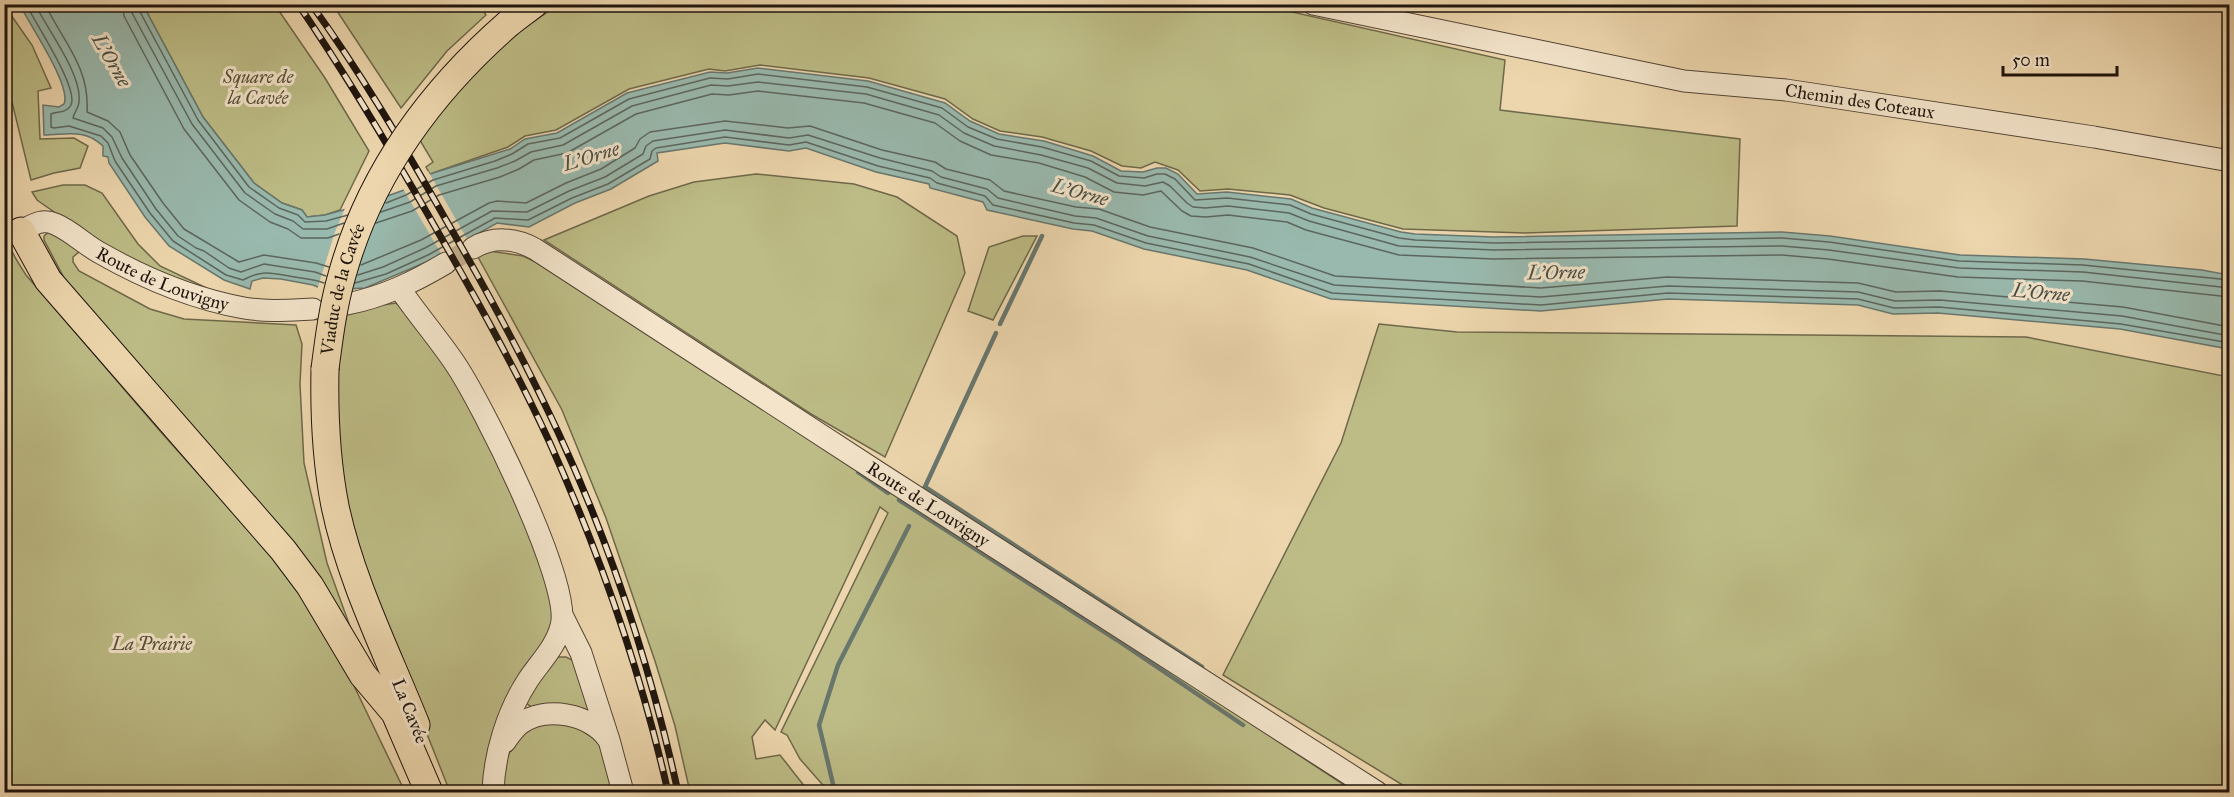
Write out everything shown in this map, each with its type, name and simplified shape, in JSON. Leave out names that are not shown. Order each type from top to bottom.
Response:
[{"type":"main road","name":"Viaduc de la Cavée","points":[[377,629],[352,563],[335,508],[324,420],[325,369],[341,276],[357,230],[385,170],[405,137],[436,95],[469,59],[534,4]]},
{"type":"main road","points":[[21,231],[48,280],[283,550],[310,586],[363,675],[395,713],[429,792]]},
{"type":"main road","name":"La Cavée","points":[[377,629],[443,792]]},
{"type":"street","name":"Chemin des Coteaux","points":[[1313,4],[1684,81],[1786,90],[2094,137],[2229,161]]},
{"type":"street","name":"Route de Louvigny","points":[[21,231],[40,221],[55,224],[100,253],[147,277],[244,308],[314,309]]},
{"type":"street","name":"Route de Louvigny","points":[[473,248],[487,241],[505,239],[526,244],[535,249],[885,477],[1377,792]]},
{"type":"street","points":[[347,304],[400,289],[446,263]]},
{"type":"street","points":[[400,289],[474,394],[545,549],[562,600],[561,627],[552,647],[527,681],[515,704],[499,750],[493,792]]},
{"type":"street","points":[[563,617],[581,653],[609,741],[622,792]]},
{"type":"street","points":[[499,750],[520,724],[543,714],[579,719],[599,729],[609,741]]},
{"type":"green space","points":[[4,5],[32,45],[51,88],[38,91],[40,139],[74,138],[88,146],[80,168],[31,180],[12,102],[5,85]]},
{"type":"green space","name":"Square de la Cavée","points":[[143,5],[275,5],[325,78],[369,151],[340,210],[307,217],[302,210],[282,203],[254,183],[203,117]]},
{"type":"green space","points":[[333,5],[495,5],[484,12],[486,15],[447,51],[401,108]]},
{"type":"green space","points":[[558,5],[1261,5],[1505,60],[1500,110],[1740,139],[1737,226],[1525,233],[1403,229],[1324,208],[1290,195],[1228,189],[1200,191],[1178,170],[1155,162],[1141,168],[1122,166],[1091,151],[1042,137],[1000,131],[973,119],[945,99],[869,78],[760,65],[725,71],[709,69],[629,89],[556,130],[525,136],[508,147],[430,174],[426,167],[433,162],[418,137],[443,104],[517,33]]},
{"type":"green space","points":[[756,174],[854,184],[897,197],[957,236],[965,273],[885,457],[811,414],[544,240],[649,196],[694,182]]},
{"type":"green space","points":[[63,185],[85,185],[102,193],[138,244],[160,266],[215,292],[191,287],[103,246],[37,200],[32,192]]},
{"type":"green space","name":"La Prairie","points":[[4,215],[8,219],[8,242],[26,275],[160,431],[295,582],[344,665],[405,792],[5,792]]},
{"type":"green space","points":[[50,231],[80,251],[73,257],[73,262],[79,271],[150,309],[184,319],[296,325],[302,344],[300,384],[304,463],[327,563],[352,632],[71,291],[44,240],[44,236]]},
{"type":"green space","points":[[1023,236],[1037,236],[993,320],[968,311],[989,247]]},
{"type":"green space","points":[[489,251],[523,256],[568,277],[1355,792],[829,792],[800,759],[787,735],[781,732],[888,513],[880,507],[775,730],[765,720],[752,737],[756,759],[780,755],[809,792],[690,792],[675,726],[606,518],[562,410],[478,257]]},
{"type":"green space","points":[[396,303],[415,321],[461,382],[551,576],[553,629],[484,792],[450,792],[377,608],[347,503],[334,405],[344,311]]},
{"type":"green space","points":[[1379,324],[1457,332],[2026,337],[2229,377],[2229,792],[1414,792],[1223,675],[1341,443]]},
{"type":"green space","points":[[566,657],[576,662],[590,710],[584,712],[534,709],[525,702],[553,660]]},
{"type":"green space","points":[[540,724],[573,724],[600,743],[617,792],[501,792],[507,760],[514,743],[520,736]]},
{"type":"water","name":"L'Orne","points":[[20,5],[143,5],[203,117],[254,183],[282,203],[302,210],[307,217],[325,215],[365,204],[404,190],[430,174],[510,149],[525,139],[557,133],[627,93],[710,72],[727,73],[758,68],[868,81],[945,103],[970,121],[999,134],[1044,141],[1093,156],[1121,171],[1143,172],[1166,168],[1178,174],[1197,194],[1227,192],[1291,199],[1312,208],[1415,234],[1494,237],[1782,232],[1830,236],[1960,255],[2084,259],[2202,270],[2229,275],[2229,349],[2120,329],[1938,313],[1893,314],[1858,305],[1668,299],[1541,311],[1331,299],[1247,270],[1144,249],[1092,231],[987,210],[983,202],[930,188],[929,184],[876,172],[806,148],[789,151],[725,143],[657,153],[658,161],[611,189],[575,203],[529,227],[497,223],[431,260],[365,288],[325,290],[313,285],[263,278],[252,281],[250,289],[224,280],[169,246],[145,217],[109,163],[108,157],[103,156],[103,146],[96,140],[75,134],[44,135],[43,105],[59,107],[64,104],[65,95],[56,70]]},
{"type":"pier","points":[[428,171],[469,242],[443,257],[402,187]]},
{"type":"pier","points":[[364,201],[325,293],[317,290],[335,232],[346,206]]},
{"type":"waterway","points":[[1000,324],[1042,236]]},
{"type":"waterway","points":[[924,489],[996,333]]},
{"type":"waterway","points":[[858,472],[888,493]]},
{"type":"waterway","points":[[925,487],[1202,667]]},
{"type":"waterway","points":[[899,500],[1117,640],[1243,725]]},
{"type":"waterway","points":[[833,784],[819,725],[838,665],[909,526]]},
{"type":"tunnel","points":[[446,263],[473,248]]},
{"type":"railway","points":[[298,4],[368,113],[434,225],[536,413],[568,484],[618,614],[645,702],[668,792]]},
{"type":"railway","points":[[311,4],[365,83],[430,192],[504,324],[558,432],[595,519],[628,609],[655,700],[678,792]]}]
